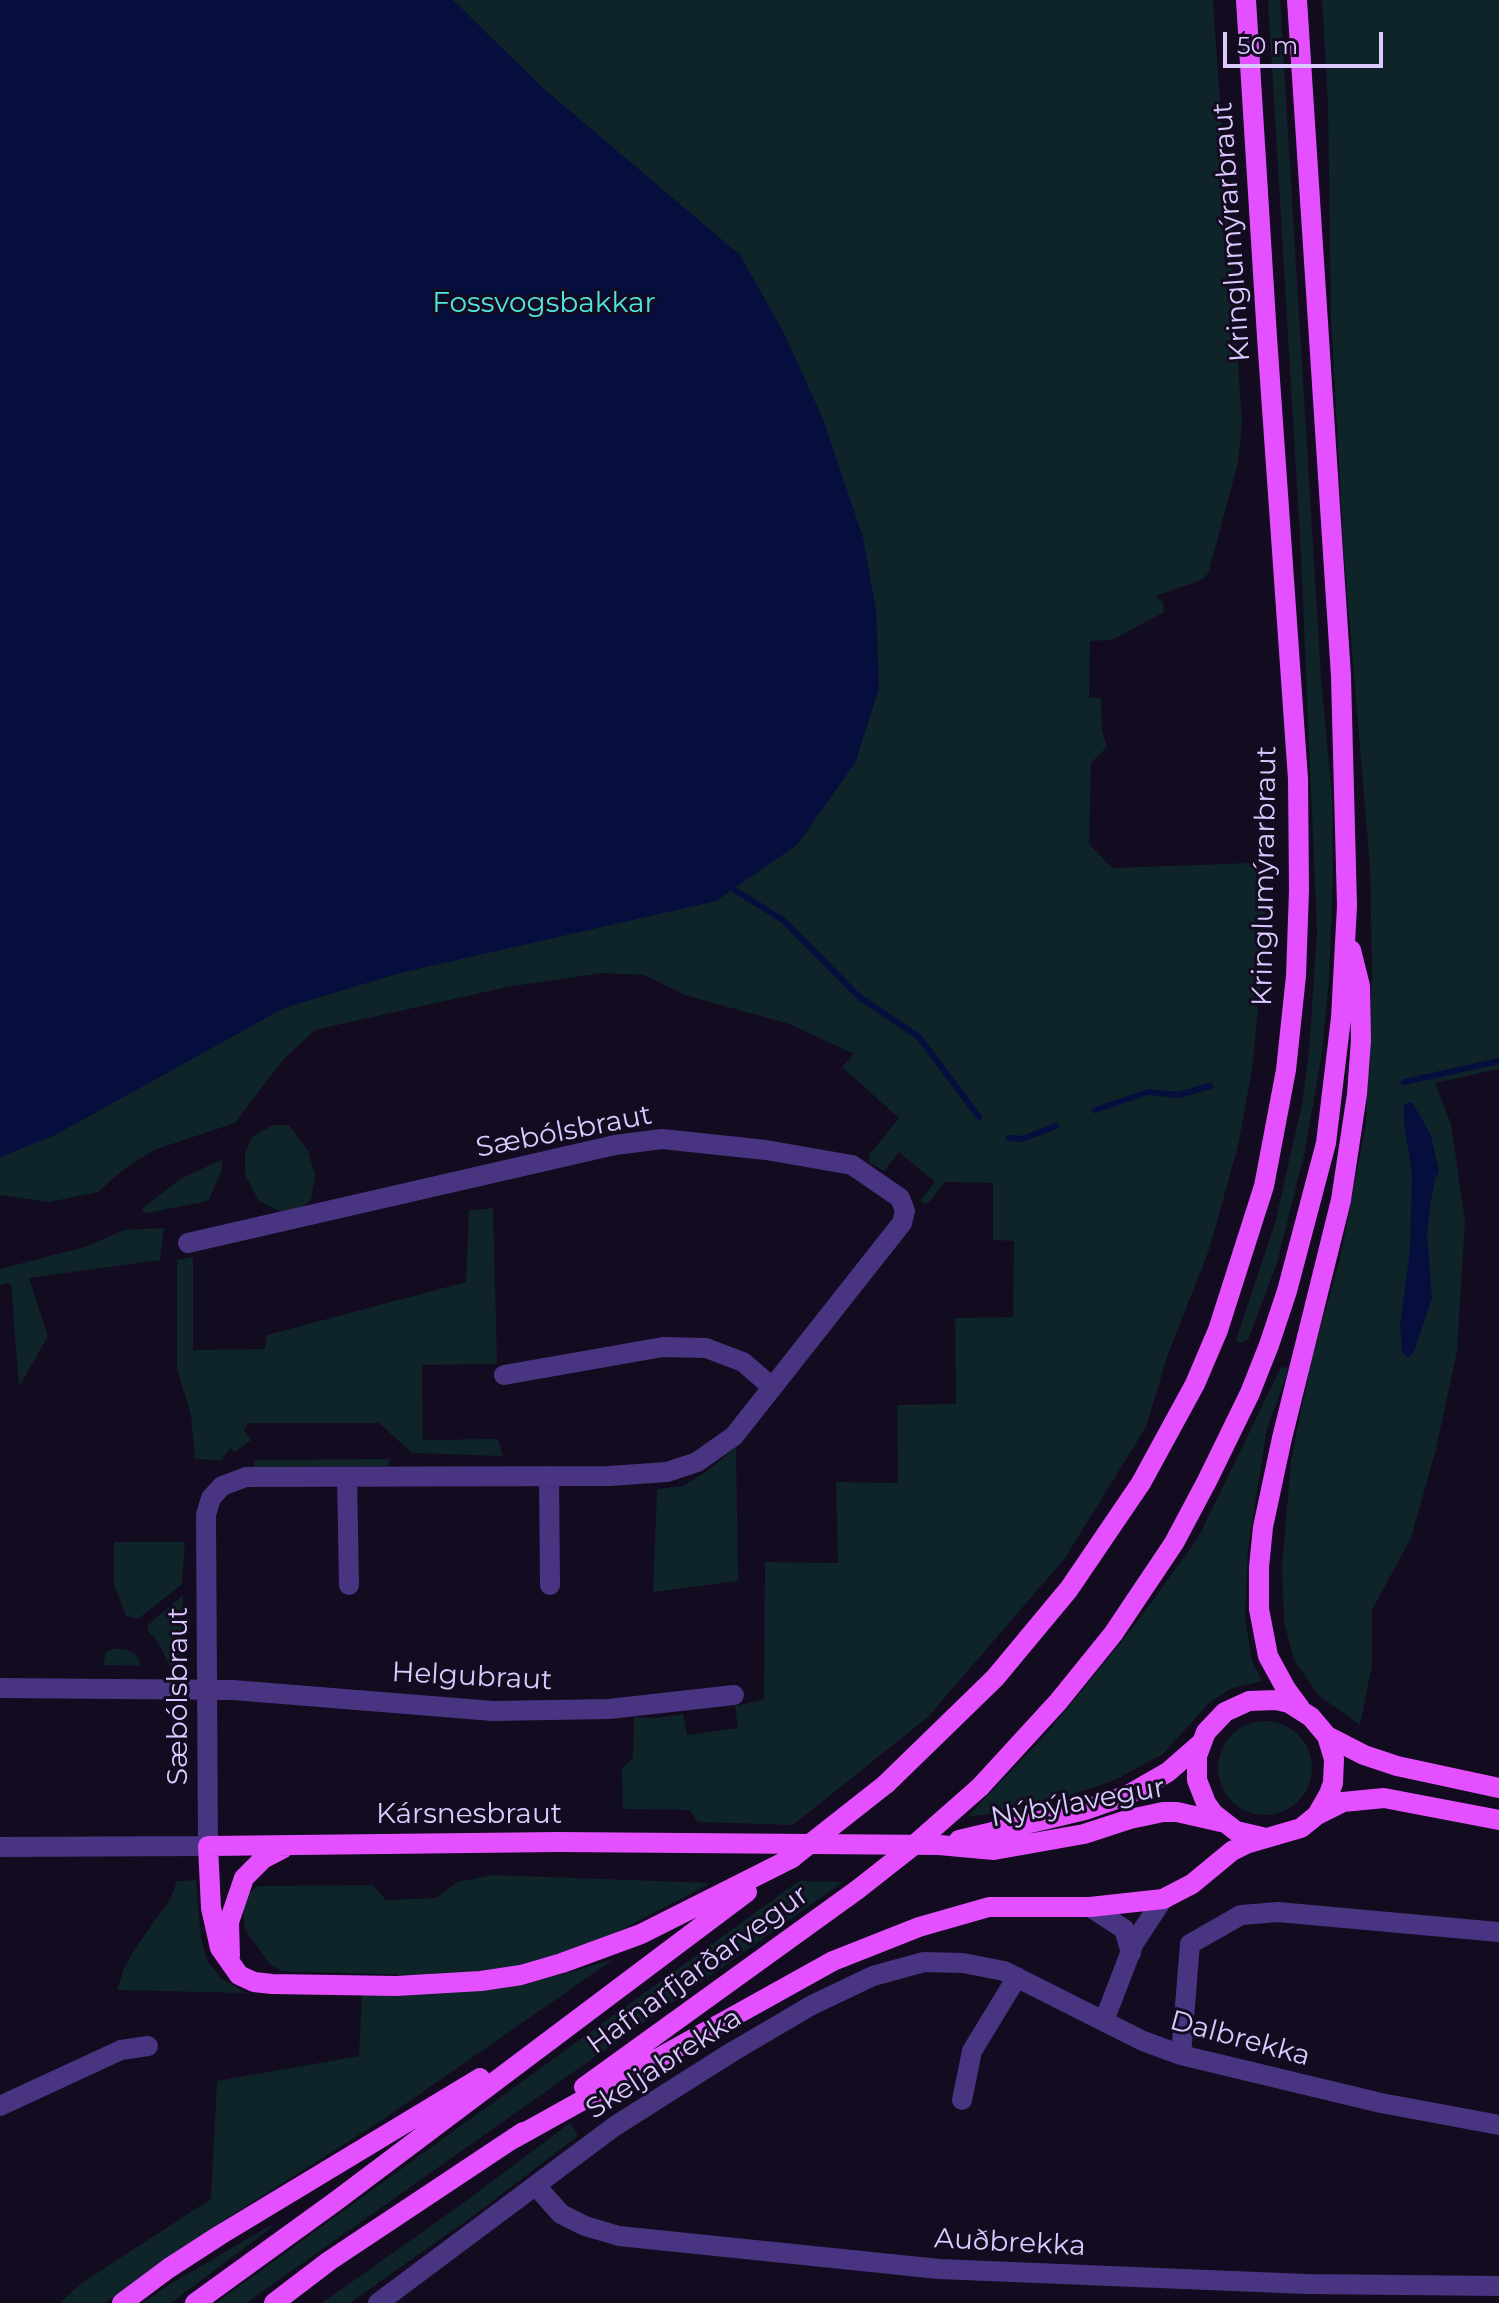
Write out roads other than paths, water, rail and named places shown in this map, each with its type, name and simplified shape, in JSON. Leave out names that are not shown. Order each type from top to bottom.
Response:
[{"type":"main road","name":"Kringlumýrarbraut","points":[[995,1678],[1069,1589],[1108,1535],[1141,1483],[1195,1384],[1218,1330],[1264,1186],[1286,1070],[1296,961],[1298,779],[1246,0]]},
{"type":"main road","points":[[1297,0],[1341,676],[1346,934],[1360,986],[1361,1040],[1357,1094],[1341,1200],[1263,1527],[1259,1609],[1268,1656],[1281,1681],[1301,1709],[1327,1736],[1364,1755],[1397,1766],[1499,1788]]},
{"type":"main road","name":"Hafnarfjarðarvegur","points":[[274,2303],[329,2261],[513,2139],[857,1890],[913,1846],[980,1787],[1050,1711],[1113,1634],[1174,1543],[1214,1468],[1250,1393],[1287,1291],[1326,1143],[1335,1079],[1346,934]]},
{"type":"main road","name":"Hafnarfjarðarvegur","points":[[195,2303],[336,2201],[755,1880],[792,1858],[886,1784],[995,1678]]},
{"type":"main road","points":[[1262,1837],[1244,1834],[1221,1822],[1206,1803],[1200,1792],[1196,1768],[1200,1744],[1214,1721],[1249,1701],[1276,1700],[1301,1709]]},
{"type":"main road","points":[[1317,1815],[1333,1783],[1334,1759],[1327,1736]]},
{"type":"main road","name":"Nýbýlavegur","points":[[939,1845],[1085,1810],[1128,1795],[1168,1772],[1200,1744]]},
{"type":"main road","points":[[513,2139],[833,1961],[919,1927],[989,1907],[1090,1907],[1163,1899],[1192,1884],[1232,1851],[1262,1837],[1292,1832],[1343,1802],[1384,1798],[1499,1820]]},
{"type":"main road","name":"Nýbýlavegur","points":[[939,1845],[994,1850],[1043,1843],[1163,1812],[1221,1822]]},
{"type":"main road","name":"Kársnesbraut","points":[[208,1846],[542,1842],[939,1845]]},
{"type":"main road","points":[[232,1968],[228,1947],[229,1922],[244,1878],[263,1859],[290,1845]]},
{"type":"main road","points":[[208,1846],[214,1930],[220,1948],[232,1968],[254,1982],[396,1986],[481,1981],[521,1975],[641,1934],[755,1880]]},
{"type":"main road","points":[[122,2303],[169,2268],[298,2187],[566,2027]]},
{"type":"street","name":"Sæbólsbraut","points":[[188,1243],[638,1141],[683,1140],[852,1165],[900,1198],[904,1204],[904,1217],[734,1436],[697,1462],[667,1472],[237,1478],[222,1486],[211,1498],[206,1515],[208,1846]]},
{"type":"street","points":[[504,1375],[663,1347],[706,1348],[743,1362],[772,1387]]},
{"type":"street","points":[[549,1476],[550,1585]]},
{"type":"street","points":[[347,1477],[349,1585]]},
{"type":"street","name":"Helgubraut","points":[[0,1688],[207,1689],[493,1711],[609,1709],[734,1695]]},
{"type":"street","name":"Kársnesbraut","points":[[0,1847],[208,1846]]},
{"type":"street","points":[[1104,2021],[1131,1953],[1163,1899]]},
{"type":"street","points":[[1090,1907],[1124,1929],[1131,1953]]},
{"type":"street","points":[[1181,2055],[1190,1944],[1241,1915],[1278,1912],[1499,1932]]},
{"type":"street","name":"Skeljabrekka","points":[[378,2303],[615,2126],[812,2005],[873,1976],[924,1962],[963,1963],[1004,1971],[1104,2021]]},
{"type":"street","points":[[962,2100],[972,2051],[1017,1977]]},
{"type":"street","name":"Dalbrekka","points":[[1104,2021],[1143,2041],[1181,2055],[1381,2103],[1499,2125]]},
{"type":"street","points":[[0,2106],[121,2050],[148,2046]]},
{"type":"street","name":"Auðbrekka","points":[[536,2186],[561,2214],[585,2226],[619,2236],[939,2269],[1305,2293],[1499,2286]]},
{"type":"waterway","points":[[733,889],[783,920],[858,996],[919,1037],[979,1117]]},
{"type":"waterway","points":[[1404,1082],[1499,1061]]},
{"type":"waterway","points":[[1095,1110],[1148,1092],[1179,1095],[1210,1086]]},
{"type":"waterway","points":[[1009,1138],[1022,1139],[1056,1126]]},
{"type":"park label","name":"Fossvogsbakkar","points":[[544,304]]}]
